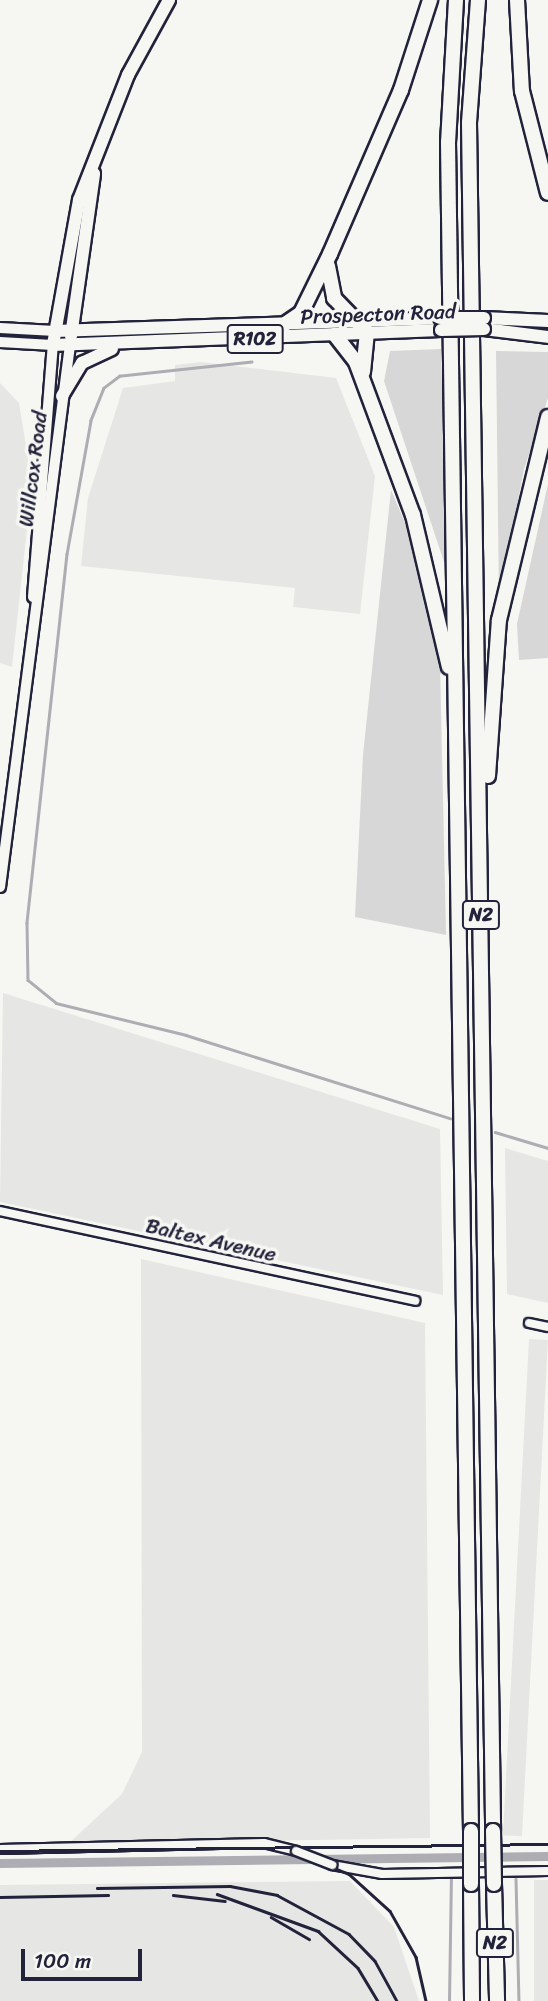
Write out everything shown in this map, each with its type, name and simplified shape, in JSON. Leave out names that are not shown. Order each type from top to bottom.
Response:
[{"type":"highway","points":[[282,326],[308,303],[401,90],[430,0]]},
{"type":"highway","name":"N2","points":[[456,0],[448,142],[472,2001]]},
{"type":"highway","name":"N2","points":[[478,0],[469,123],[497,2001]]},
{"type":"highway","points":[[517,0],[522,91],[548,193]]},
{"type":"highway","points":[[330,254],[334,298],[365,326],[364,383]]},
{"type":"highway","points":[[335,335],[349,347],[364,383],[429,569],[456,707]]},
{"type":"highway","points":[[480,808],[487,798],[499,620],[548,417]]},
{"type":"main road","points":[[52,345],[79,200],[97,149],[169,0]]},
{"type":"main road","points":[[70,345],[97,149]]},
{"type":"main road","name":"Prospecton Road","points":[[55,331],[548,321]]},
{"type":"main road","name":"Prospecton Road","points":[[484,323],[548,337]]},
{"type":"main road","name":"Prospecton Road","points":[[52,345],[129,345],[335,335],[365,326]]},
{"type":"main road","name":"Willcox Road","points":[[33,597],[52,345]]},
{"type":"main road","name":"Willcox Road","points":[[0,887],[33,597],[70,345]]},
{"type":"main road","points":[[62,396],[89,357],[129,345]]},
{"type":"street","name":"Prospecton Road","points":[[0,328],[55,331]]},
{"type":"street","name":"Prospecton Road","points":[[0,342],[52,345]]},
{"type":"street","name":"Baltex Avenue","points":[[0,1211],[415,1301]]},
{"type":"street","points":[[529,1323],[548,1327]]},
{"type":"street","points":[[0,1849],[264,1843],[296,1851],[332,1865],[382,1874],[548,1871]]},
{"type":"shaded area","points":[[441,349],[447,571],[384,381],[390,351]]},
{"type":"shaded area","points":[[496,351],[548,352],[548,398],[524,469],[499,601]]},
{"type":"shaded area","points":[[201,362],[336,378],[375,476],[360,614],[293,607],[295,588],[81,566],[88,498],[123,388],[175,381],[175,365]]},
{"type":"shaded area","points":[[0,383],[19,403],[32,483],[12,667],[0,663]]},
{"type":"shaded area","points":[[548,484],[548,658],[519,660],[517,624]]},
{"type":"shaded area","points":[[391,490],[414,544],[440,663],[446,935],[355,917],[363,755]]},
{"type":"shaded area","points":[[3,993],[440,1129],[443,1295],[0,1202]]},
{"type":"shaded area","points":[[505,1148],[548,1161],[548,1303],[507,1294]]},
{"type":"shaded area","points":[[141,1259],[425,1323],[430,1838],[68,1844],[122,1794],[142,1752]]},
{"type":"shaded area","points":[[529,1339],[548,1340],[522,1836],[503,1835]]},
{"type":"shaded area","points":[[534,1880],[548,1880],[548,2001],[534,2001]]},
{"type":"shaded area","points":[[350,1881],[394,1927],[419,2001],[0,2001],[0,1885]]},
{"type":"waterway","points":[[252,362],[120,376],[104,388],[91,421],[67,554],[27,923],[28,980],[56,1003],[186,1035],[450,1118]]},
{"type":"waterway","points":[[495,1132],[548,1148]]},
{"type":"waterway","points":[[0,1863],[548,1856]]},
{"type":"waterway","points":[[449,2001],[451,1879]]},
{"type":"waterway","points":[[516,1879],[519,2001]]},
{"type":"railway","points":[[0,1851],[548,1844]]},
{"type":"railway","points":[[298,1853],[349,1874],[390,1911],[416,1957],[426,2001]]},
{"type":"railway","points":[[97,1888],[230,1886],[277,1895],[349,1934],[375,1961],[397,2001]]},
{"type":"railway","points":[[217,1894],[318,1931],[358,1968],[378,2001]]},
{"type":"railway","points":[[0,1897],[108,1895]]},
{"type":"railway","points":[[173,1895],[225,1901]]},
{"type":"railway","points":[[271,1917],[309,1939]]}]
